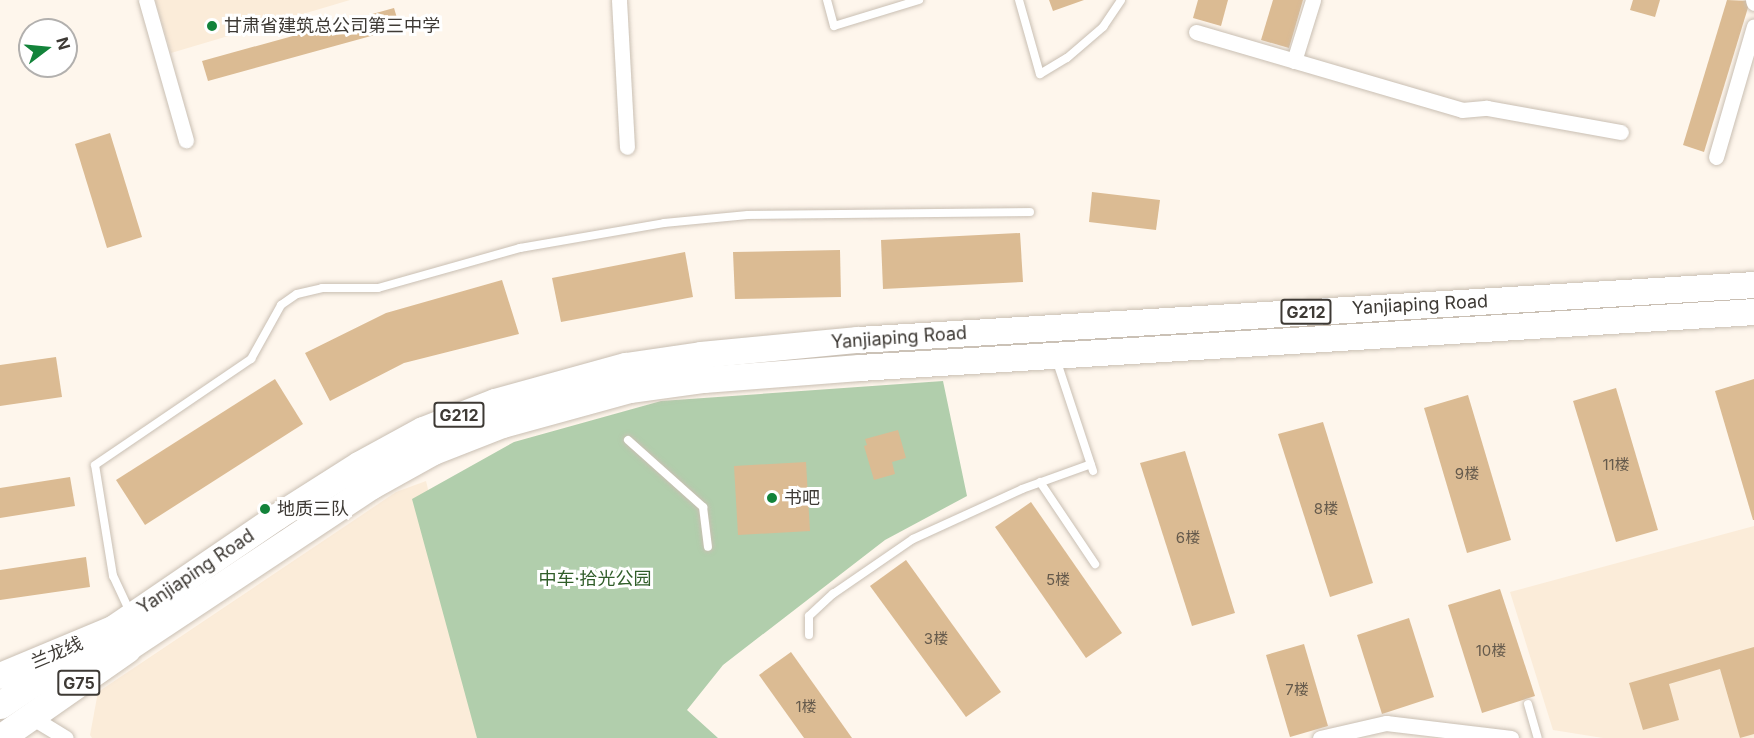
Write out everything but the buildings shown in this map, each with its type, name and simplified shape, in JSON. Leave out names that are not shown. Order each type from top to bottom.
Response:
[{"type":"highway","name":"Yanjiaping Road","points":[[124,631],[361,493],[428,441],[495,402],[557,383],[626,366],[701,355],[858,340],[1754,285]]},
{"type":"highway","name":"Yanjiaping Road","points":[[428,441],[503,425],[630,390],[704,380],[1055,355],[1754,312]]},
{"type":"highway","name":"G75","points":[[1,694],[32,683],[124,631]]},
{"type":"highway","name":"G75","points":[[0,738],[30,716],[124,631]]},
{"type":"highway","name":"兰龙线","points":[[1,694],[124,631]]},
{"type":"street","points":[[146,0],[186,140]]},
{"type":"street","points":[[619,0],[627,147]]},
{"type":"street","points":[[1294,61],[1313,0]]},
{"type":"street","points":[[1716,157],[1754,26]]},
{"type":"street","points":[[1196,32],[1462,110],[1487,108],[1621,132]]},
{"type":"street","points":[[1,694],[30,716],[66,738]]},
{"type":"street","points":[[1320,738],[1386,723],[1511,738]]},
{"type":"lane","points":[[827,0],[834,26],[919,0]]},
{"type":"lane","points":[[1019,0],[1040,74],[1067,58],[1103,27],[1121,0]]},
{"type":"lane","points":[[124,631],[95,465],[251,359],[281,305],[297,294],[322,288],[378,288],[520,248],[664,223],[748,214],[1030,212]]},
{"type":"lane","points":[[809,635],[810,616],[832,594],[912,539],[1040,482],[1092,468],[1055,355]]},
{"type":"lane","points":[[628,440],[703,507],[708,547]]},
{"type":"lane","points":[[1040,482],[1095,564]]},
{"type":"lane","points":[[1528,704],[1538,738]]},
{"type":"shaded area","name":"甘肃省建筑总公司第三中学","points":[[155,0],[350,0],[171,53]]},
{"type":"shaded area","points":[[426,481],[489,738],[92,738],[90,735],[98,692],[396,492]]},
{"type":"shaded area","points":[[1754,526],[1754,738],[1603,738],[1553,730],[1510,592]]},
{"type":"green space","name":"中车·拾光公园","points":[[943,381],[967,496],[885,540],[723,665],[687,710],[718,738],[477,738],[412,499],[514,442],[661,401]]},
{"type":"place","name":"甘肃省建筑总公司第三中学","points":[[212,26]]},
{"type":"place","name":"书吧","points":[[772,498]]},
{"type":"place","name":"地质三队","points":[[265,509]]}]
